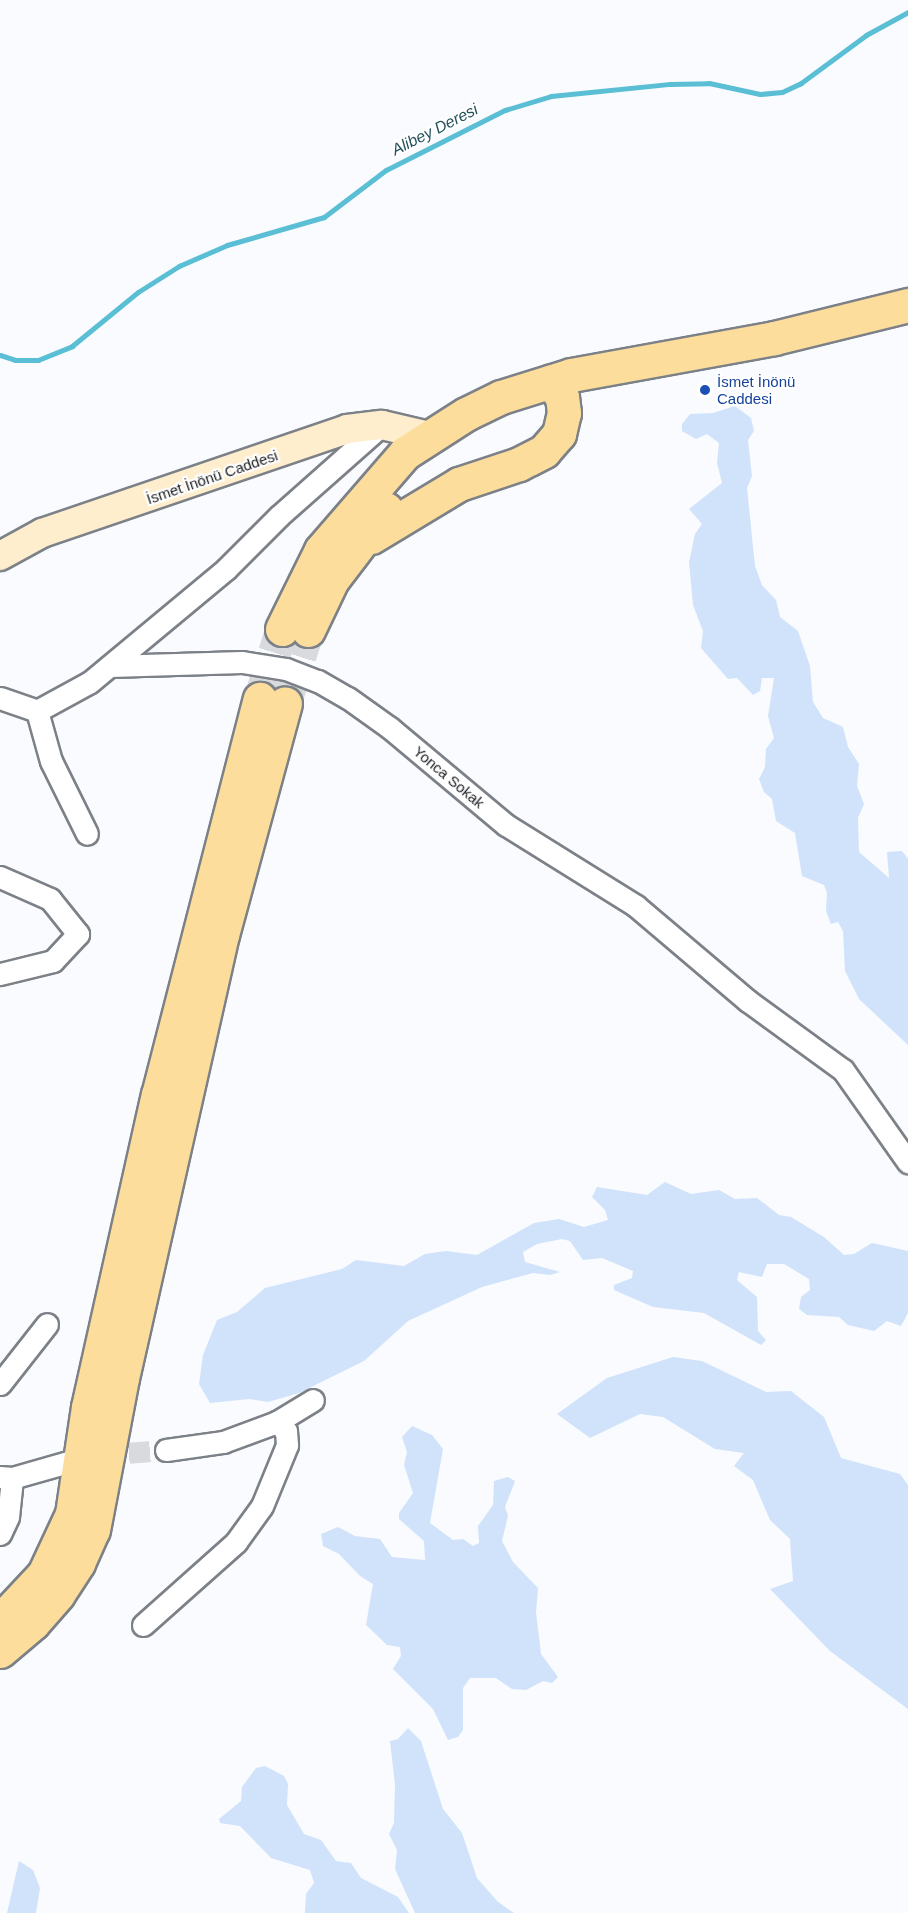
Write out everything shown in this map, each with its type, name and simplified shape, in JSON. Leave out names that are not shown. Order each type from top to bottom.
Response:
[{"type":"main road","points":[[440,442],[405,453],[321,550],[295,629],[350,555],[440,442],[501,397],[556,389],[710,346],[774,338],[908,305]]},
{"type":"main road","points":[[350,555],[434,497],[544,451],[559,434],[564,413],[556,389]]},
{"type":"main road","points":[[0,1621],[44,1574],[72,1514],[88,1407],[155,1106],[272,701],[222,935],[122,1378],[93,1530],[78,1563],[58,1594],[33,1623],[0,1651]]},
{"type":"street","name":"İsmet İnönü Caddesi","points":[[0,556],[42,533],[347,429],[382,425],[440,442]]},
{"type":"street","points":[[37,711],[110,666],[226,569],[279,516],[382,425]]},
{"type":"street","name":"Yonca Sokak","points":[[110,666],[242,662],[285,669],[318,681],[390,728],[506,825],[636,906],[748,1000],[843,1070],[908,1162]]},
{"type":"street","points":[[0,698],[37,711]]},
{"type":"street","points":[[37,711],[51,761],[87,834]]},
{"type":"street","points":[[0,877],[50,899],[78,934],[53,961],[0,974]]},
{"type":"street","points":[[0,1384],[47,1324]]},
{"type":"street","points":[[166,1450],[210,1445],[277,1422],[313,1400]]},
{"type":"street","points":[[144,1625],[236,1542],[262,1506],[287,1445],[286,1431],[277,1422]]},
{"type":"street","points":[[0,1534],[8,1517],[6,1477],[68,1462]]},
{"type":"shaded area","points":[[735,406],[751,418],[754,431],[748,440],[752,476],[747,488],[755,566],[762,585],[776,600],[780,617],[798,631],[810,666],[813,702],[823,718],[843,727],[848,747],[859,764],[857,786],[864,804],[858,818],[859,852],[889,878],[887,852],[902,851],[908,859],[908,1045],[859,999],[845,971],[843,931],[838,922],[831,924],[826,911],[827,893],[824,885],[802,876],[795,833],[776,821],[772,799],[764,792],[759,779],[765,767],[766,749],[774,738],[768,716],[774,678],[762,678],[760,691],[753,695],[737,678],[728,679],[701,648],[703,631],[693,605],[689,562],[695,534],[702,524],[689,509],[722,483],[717,463],[719,443],[707,434],[696,439],[682,431],[682,424],[690,414],[713,413]]},
{"type":"shaded area","points":[[665,1182],[691,1194],[719,1190],[735,1199],[757,1198],[779,1215],[791,1217],[824,1237],[844,1255],[854,1254],[872,1243],[908,1251],[908,1313],[901,1326],[887,1321],[874,1331],[848,1325],[839,1317],[807,1315],[799,1309],[801,1297],[810,1290],[809,1279],[784,1264],[767,1264],[762,1277],[739,1272],[737,1280],[757,1297],[758,1331],[766,1340],[761,1345],[704,1313],[653,1307],[614,1290],[614,1285],[632,1278],[633,1271],[602,1258],[583,1260],[570,1241],[562,1239],[537,1244],[523,1252],[525,1262],[560,1272],[550,1275],[533,1273],[482,1287],[408,1321],[364,1361],[299,1393],[268,1402],[249,1399],[210,1403],[199,1384],[203,1355],[217,1320],[237,1312],[265,1288],[342,1269],[356,1260],[404,1266],[425,1254],[446,1251],[477,1255],[534,1223],[559,1219],[584,1227],[608,1220],[605,1210],[592,1197],[597,1187],[647,1195]]},
{"type":"shaded area","points":[[673,1357],[702,1361],[766,1392],[791,1391],[824,1417],[841,1458],[900,1474],[908,1485],[908,1709],[830,1651],[770,1589],[793,1581],[790,1539],[770,1520],[753,1480],[734,1466],[744,1453],[715,1449],[663,1417],[640,1414],[590,1438],[557,1414],[607,1378]]},
{"type":"shaded area","points":[[412,1426],[432,1435],[443,1449],[430,1523],[453,1540],[463,1539],[473,1546],[479,1543],[478,1526],[493,1505],[494,1481],[508,1477],[515,1481],[505,1507],[508,1516],[502,1541],[513,1562],[538,1588],[536,1612],[541,1654],[558,1677],[552,1683],[543,1681],[526,1690],[512,1689],[496,1678],[470,1678],[463,1688],[463,1730],[458,1737],[448,1740],[433,1709],[393,1669],[401,1656],[400,1647],[387,1645],[366,1625],[373,1584],[360,1576],[339,1554],[323,1546],[321,1534],[338,1527],[355,1536],[380,1539],[392,1557],[425,1560],[424,1541],[399,1519],[399,1513],[413,1493],[404,1465],[407,1452],[402,1437]]},
{"type":"shaded area","points":[[408,1728],[421,1741],[443,1809],[462,1833],[477,1878],[498,1902],[514,1913],[415,1913],[395,1869],[397,1850],[389,1834],[394,1823],[395,1785],[390,1741],[398,1739]]},
{"type":"shaded area","points":[[265,1766],[284,1776],[288,1784],[287,1805],[304,1834],[321,1840],[336,1861],[351,1863],[361,1878],[398,1897],[409,1913],[305,1913],[306,1894],[314,1883],[310,1870],[271,1858],[240,1826],[220,1823],[219,1819],[241,1801],[242,1787],[256,1768]]},
{"type":"shaded area","points":[[19,1861],[33,1870],[40,1888],[36,1913],[7,1913]]},
{"type":"waterway","name":"Alibey Deresi","points":[[0,355],[15,360],[38,360],[72,346],[138,292],[179,266],[227,245],[324,217],[386,170],[505,110],[551,96],[670,84],[709,83],[760,94],[782,92],[801,83],[866,35],[908,12]]},
{"type":"tunnel","points":[[260,699],[282,629]]},
{"type":"tunnel","points":[[285,703],[308,630]]},
{"type":"tunnel","points":[[98,1455],[166,1450]]},
{"type":"place","name":"İsmet İnönü Caddesi","points":[[705,390]]}]
